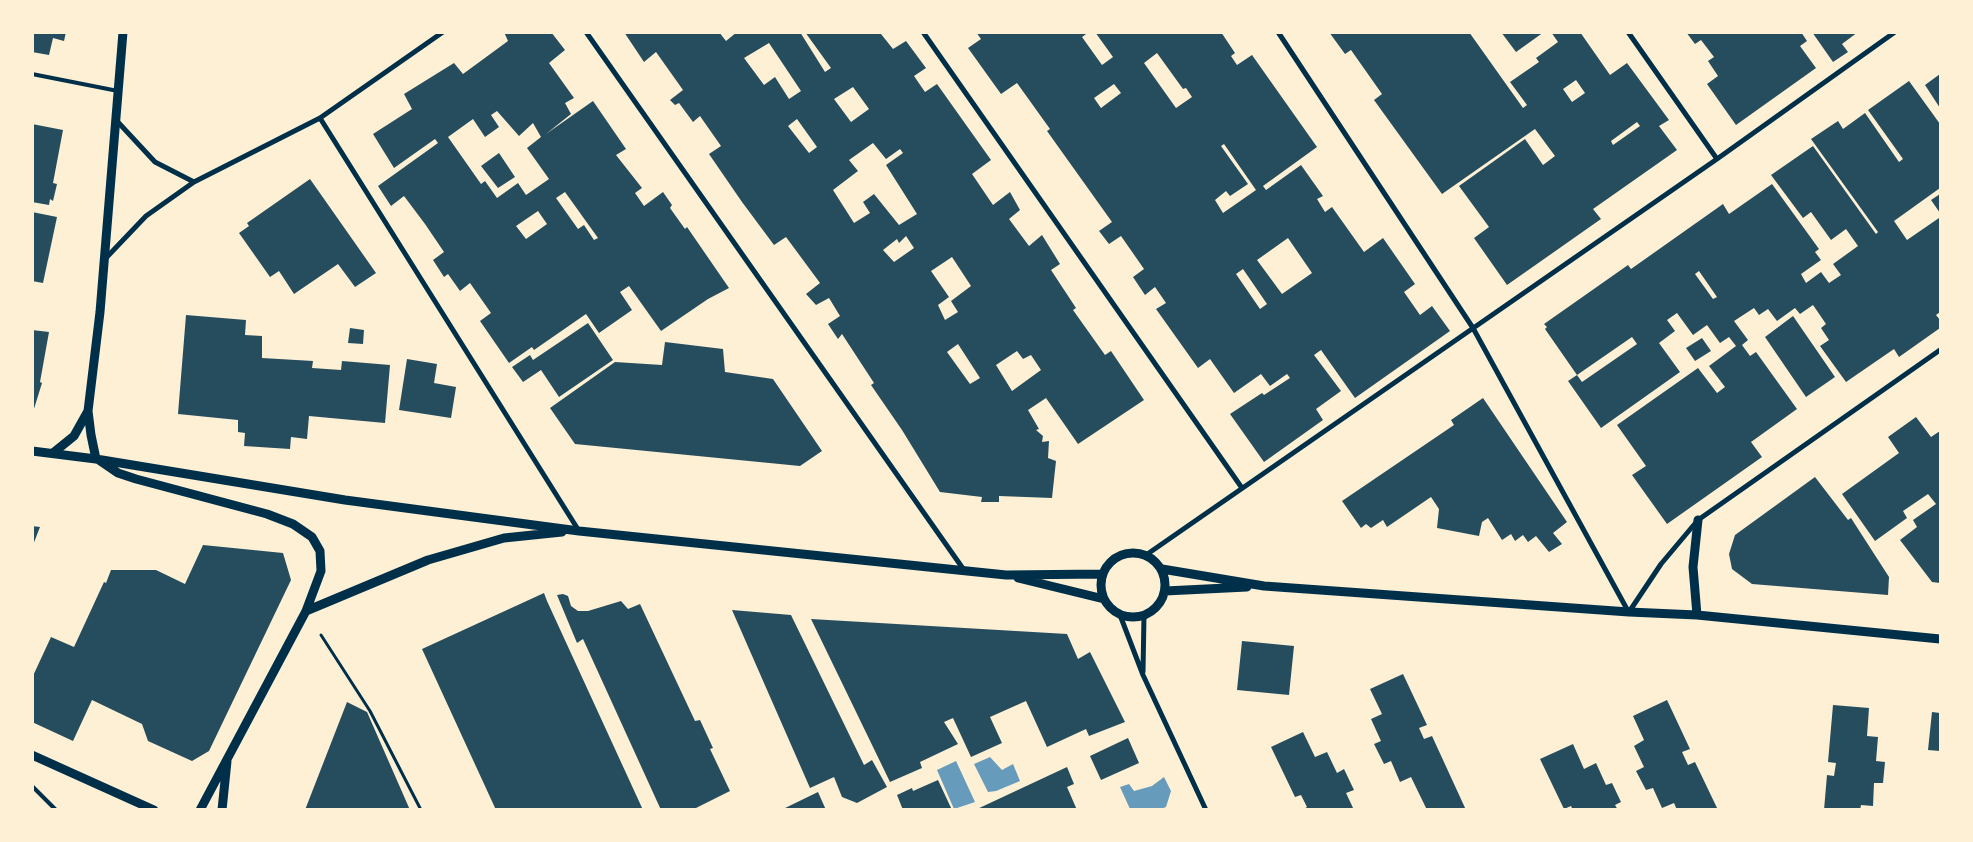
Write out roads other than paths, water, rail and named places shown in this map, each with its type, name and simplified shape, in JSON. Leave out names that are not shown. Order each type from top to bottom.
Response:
[{"type":"street","points":[[123,32],[104,260],[88,411],[90,436],[96,459],[118,473],[136,479],[267,514],[293,524],[312,537],[320,551],[321,571],[306,611],[200,810]]},
{"type":"street","points":[[104,260],[146,216],[194,182],[320,118],[443,32]]},
{"type":"street","points":[[586,32],[964,570]]},
{"type":"street","points":[[923,32],[1242,488]]},
{"type":"street","points":[[1278,32],[1473,328],[1629,612]]},
{"type":"street","points":[[1628,32],[1717,159]]},
{"type":"street","points":[[1104,599],[1101,586],[1103,574],[1116,557],[1125,554],[1146,555],[1717,159],[1895,32]]},
{"type":"street","points":[[320,118],[579,531]]},
{"type":"street","points":[[116,120],[155,162],[194,182]]},
{"type":"street","points":[[1629,612],[1661,564],[1698,520],[1940,350]]},
{"type":"street","points":[[52,453],[74,436],[88,411]]},
{"type":"street","points":[[32,452],[96,459],[345,500],[579,531],[1006,574],[1103,574]]},
{"type":"street","points":[[1697,615],[1693,567],[1698,520]]},
{"type":"street","points":[[306,611],[382,577],[467,547],[504,538],[579,531]]},
{"type":"street","points":[[1146,555],[1162,569],[1264,586],[1629,612],[1697,615],[1940,639]]},
{"type":"street","points":[[1120,615],[1132,617],[1144,615],[1161,602],[1165,591],[1162,569]]},
{"type":"street","points":[[1006,574],[1104,599],[1120,615],[1143,674],[1206,810]]},
{"type":"street","points":[[1165,591],[1264,586]]},
{"type":"street","points":[[1143,674],[1144,615]]},
{"type":"street","points":[[32,755],[154,810]]},
{"type":"street","points":[[222,810],[227,758]]},
{"type":"lane","points":[[32,74],[118,91]]},
{"type":"lane","points":[[32,786],[56,810]]},
{"type":"water","points":[[990,757],[1002,770],[1013,764],[1020,781],[996,791],[988,792],[974,764]]},
{"type":"water","points":[[956,761],[975,802],[954,809],[937,770]]},
{"type":"water","points":[[1164,777],[1171,791],[1166,807],[1161,809],[1130,809],[1120,787],[1129,784],[1134,791],[1152,786]]}]
